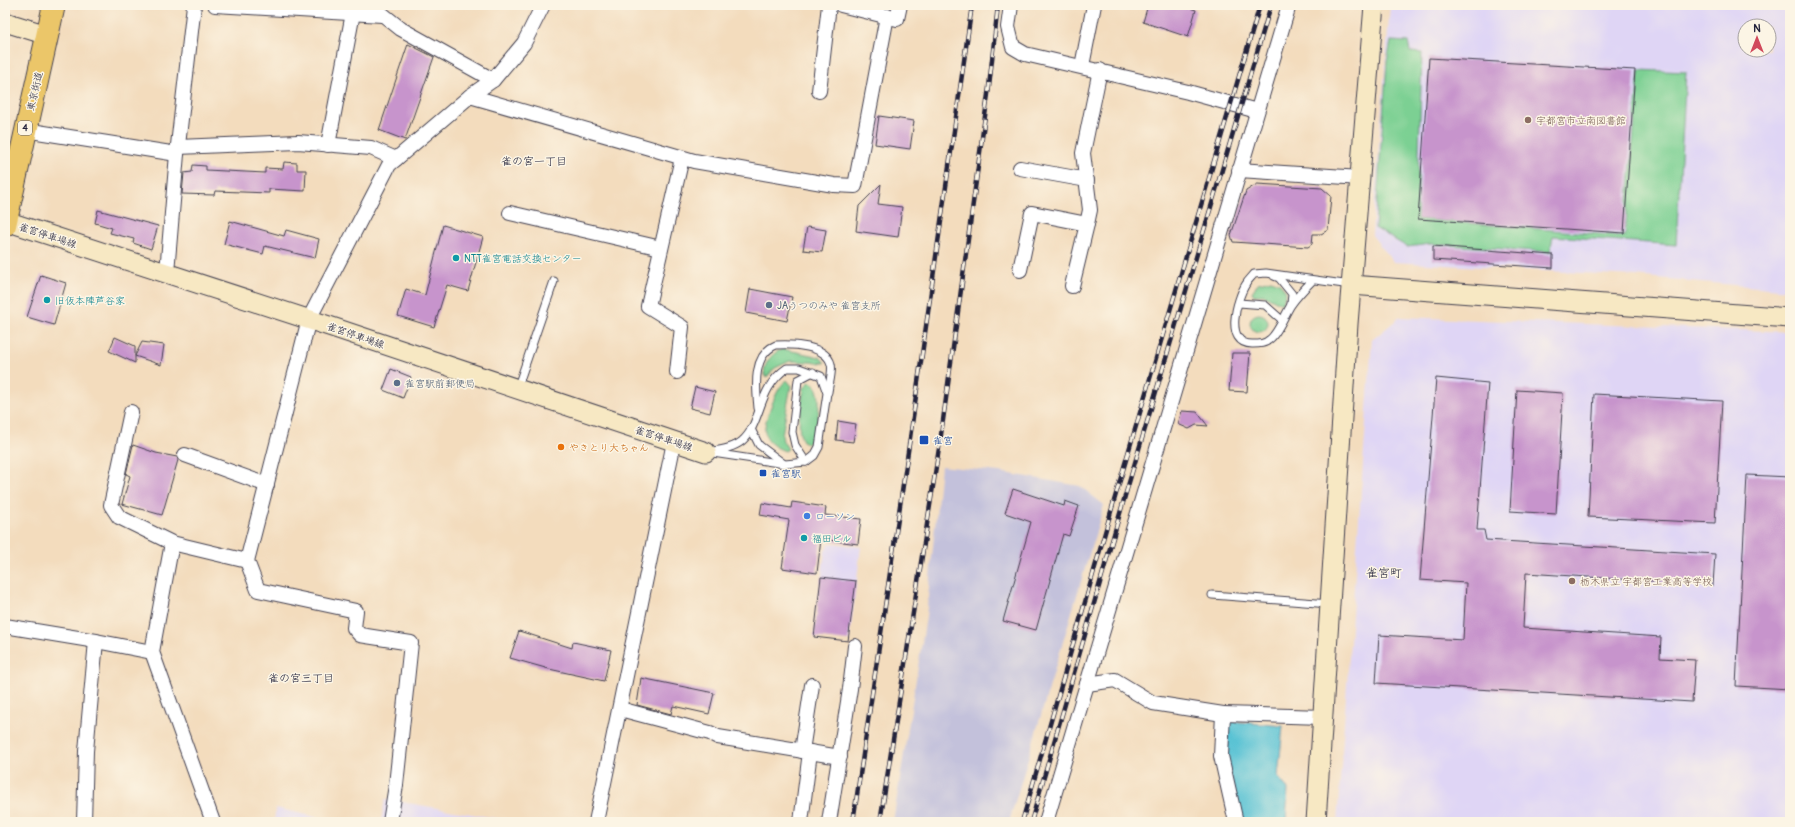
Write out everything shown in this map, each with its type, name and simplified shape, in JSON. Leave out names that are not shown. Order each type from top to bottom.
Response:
[{"type":"highway","name":"東京街道","points":[[5,223],[11,165],[25,130],[54,5]]},
{"type":"street","points":[[167,272],[178,151],[194,5]]},
{"type":"street","points":[[215,5],[382,15]]},
{"type":"street","points":[[371,5],[382,15],[401,28],[493,80]]},
{"type":"street","points":[[390,822],[396,785],[411,643],[360,635],[354,628],[356,610],[258,590],[247,561],[309,319],[390,165],[470,96],[493,80],[524,43],[543,5]]},
{"type":"street","points":[[819,91],[829,5]]},
{"type":"street","points":[[848,6],[897,19],[900,5]]},
{"type":"street","points":[[1011,5],[1008,27],[1013,47],[1025,54],[1100,70],[1257,111]]},
{"type":"street","points":[[1082,66],[1094,5]]},
{"type":"street","points":[[1046,822],[1289,5]]},
{"type":"street","points":[[1316,822],[1351,285],[1361,178],[1374,5]]},
{"type":"street","points":[[328,145],[353,13]]},
{"type":"street","points":[[470,96],[682,158],[834,185],[855,186],[887,16]]},
{"type":"street","points":[[5,22],[47,35]]},
{"type":"street","points":[[1072,286],[1090,210],[1084,153],[1100,70]]},
{"type":"street","points":[[25,130],[178,151],[298,142],[371,148],[396,159]]},
{"type":"street","points":[[676,372],[682,327],[648,306],[682,158]]},
{"type":"street","points":[[1020,168],[1087,180]]},
{"type":"street","points":[[1239,170],[1361,178]]},
{"type":"street","points":[[510,213],[661,248]]},
{"type":"street","points":[[1020,270],[1032,213],[1087,224]]},
{"type":"street","name":"雀宮停車場線","points":[[5,223],[167,272],[706,452]]},
{"type":"street","points":[[1351,285],[1790,318]]},
{"type":"street","points":[[131,412],[112,505],[119,517],[172,543],[247,561]]},
{"type":"street","points":[[597,822],[674,442]]},
{"type":"street","points":[[185,455],[267,485]]},
{"type":"street","points":[[172,543],[152,652],[213,822]]},
{"type":"street","points":[[5,626],[152,652]]},
{"type":"street","points":[[84,822],[86,751],[96,641]]},
{"type":"street","points":[[829,822],[840,757],[855,646]]},
{"type":"street","points":[[1087,684],[1115,680],[1153,703],[1223,714],[1322,717]]},
{"type":"street","points":[[801,822],[812,685]]},
{"type":"street","points":[[620,709],[710,733],[718,737],[840,757]]},
{"type":"street","points":[[1223,714],[1221,756],[1236,822]]},
{"type":"lane","points":[[1313,280],[1291,306],[1270,339],[1262,344],[1249,344],[1240,340],[1235,329],[1239,303],[1247,283],[1254,274],[1266,273],[1351,285]]},
{"type":"lane","points":[[1266,273],[1279,278],[1292,294],[1291,306]]},
{"type":"lane","points":[[516,389],[554,281]]},
{"type":"lane","points":[[1239,303],[1265,305],[1282,320]]},
{"type":"lane","points":[[706,452],[785,464],[806,462],[814,456],[819,447],[832,365],[827,356],[821,351],[810,348],[776,345],[766,352],[758,368],[756,386],[758,410]]},
{"type":"lane","points":[[706,452],[728,448],[742,441],[751,429],[766,391],[778,374],[787,368],[799,368],[821,376],[828,393]]},
{"type":"lane","points":[[806,462],[795,445],[792,432],[798,380],[813,372]]},
{"type":"lane","points":[[751,429],[758,445],[785,464]]},
{"type":"lane","points":[[1212,595],[1330,604]]},
{"type":"shaded area","points":[[1390,5],[1790,5],[1790,290],[1635,276],[1393,262],[1372,235]]},
{"type":"shaded area","name":"栃木県立 宇都宮工業高等学校","points":[[1400,317],[1790,332],[1790,822],[1337,822],[1372,340]]},
{"type":"shaded area","points":[[941,466],[999,472],[1080,486],[1104,505],[1009,822],[893,822],[926,617]]},
{"type":"shaded area","points":[[833,543],[861,547],[849,641],[814,637],[825,551],[829,544]]},
{"type":"shaded area","points":[[385,799],[517,822],[381,822]]},
{"type":"shaded area","points":[[276,808],[338,822],[274,822]]},
{"type":"green space","points":[[1391,41],[1408,42],[1410,52],[1422,53],[1417,219],[1625,236],[1639,70],[1686,72],[1676,245],[1553,236],[1550,252],[1431,244],[1407,247],[1375,228],[1387,61]]},
{"type":"green space","points":[[1271,280],[1280,283],[1286,292],[1282,304],[1264,295],[1254,295],[1252,292],[1258,283]]},
{"type":"green space","points":[[1255,314],[1263,314],[1268,319],[1266,330],[1263,332],[1255,332],[1250,327],[1250,319]]},
{"type":"green space","points":[[783,349],[820,357],[825,363],[790,361],[775,368],[766,378],[765,369],[768,360],[775,353]]},
{"type":"green space","points":[[787,380],[791,385],[782,435],[783,441],[788,449],[785,451],[770,443],[765,432],[765,426],[776,394]]},
{"type":"green space","points":[[811,382],[818,391],[819,405],[816,428],[807,444],[800,435],[800,410],[804,388]]},
{"type":"water","points":[[1229,721],[1283,726],[1278,777],[1288,789],[1286,822],[1241,822],[1226,757]]},
{"type":"building","points":[[1148,5],[1179,5],[1196,10],[1188,37],[1143,22]]},
{"type":"building","points":[[408,44],[434,57],[405,140],[379,130]]},
{"type":"building","name":"宇都宮市立南図書館","points":[[1429,58],[1635,70],[1624,233],[1418,219]]},
{"type":"building","points":[[879,116],[914,121],[910,149],[875,144]]},
{"type":"building","points":[[284,162],[297,163],[297,170],[306,170],[305,191],[269,189],[269,193],[215,191],[214,195],[182,194],[184,173],[192,172],[193,165],[206,166],[206,170],[265,173],[265,168],[283,169]]},
{"type":"building","points":[[881,184],[878,204],[902,207],[898,237],[856,231],[859,206]]},
{"type":"building","points":[[1257,184],[1322,188],[1331,196],[1328,230],[1321,234],[1313,234],[1312,244],[1308,247],[1233,242],[1231,235],[1246,191]]},
{"type":"building","points":[[98,210],[158,226],[151,249],[133,243],[134,239],[110,233],[112,228],[95,223]]},
{"type":"building","points":[[230,221],[284,236],[286,230],[319,239],[315,258],[265,246],[263,254],[224,244]]},
{"type":"building","name":"NTT雀宮電話交換センター","points":[[443,225],[483,237],[468,291],[447,285],[434,327],[398,316],[406,289],[425,295]]},
{"type":"building","points":[[807,227],[826,230],[822,252],[803,250]]},
{"type":"building","points":[[1433,246],[1553,255],[1553,268],[1433,260]]},
{"type":"building","name":"旧仮本陣芦谷家","points":[[41,275],[66,283],[54,325],[27,317]]},
{"type":"building","name":"JAうつのみや 雀宮支所","points":[[750,289],[792,297],[787,321],[746,313]]},
{"type":"building","points":[[115,337],[135,346],[135,363],[109,351]]},
{"type":"building","points":[[142,342],[164,345],[161,365],[135,356]]},
{"type":"building","points":[[1232,353],[1250,353],[1247,392],[1229,391]]},
{"type":"building","name":"雀宮駅前郵便局","points":[[391,369],[411,377],[403,398],[383,390]]},
{"type":"building","points":[[1436,378],[1488,383],[1477,530],[1484,530],[1486,540],[1715,554],[1713,585],[1526,573],[1523,628],[1661,637],[1660,658],[1695,660],[1692,702],[1376,683],[1379,635],[1463,640],[1466,583],[1420,580]]},
{"type":"building","points":[[695,387],[715,392],[710,413],[690,408]]},
{"type":"building","points":[[1517,390],[1563,393],[1556,514],[1510,511]]},
{"type":"building","points":[[1594,394],[1722,401],[1715,523],[1588,517]]},
{"type":"building","points":[[1182,411],[1197,412],[1208,426],[1196,425],[1189,429],[1178,424]]},
{"type":"building","points":[[838,421],[856,424],[853,442],[836,440]]},
{"type":"building","points":[[133,445],[156,453],[177,457],[178,460],[162,515],[122,504],[130,476],[126,474]]},
{"type":"building","points":[[1747,475],[1790,477],[1790,689],[1736,686]]},
{"type":"building","points":[[1013,489],[1064,506],[1065,501],[1079,506],[1069,536],[1063,534],[1036,630],[1003,621],[1031,522],[1005,513]]},
{"type":"building","name":"福田ビル","points":[[792,502],[826,507],[825,515],[861,519],[858,544],[821,539],[817,573],[782,568],[789,520],[760,515],[762,503],[791,508]]},
{"type":"building","points":[[821,577],[856,581],[848,641],[814,637]]},
{"type":"building","points":[[519,631],[572,648],[573,642],[611,650],[604,681],[549,669],[510,658]]},
{"type":"building","points":[[641,678],[714,693],[709,714],[673,706],[671,714],[637,705]]},
{"type":"railway","points":[[853,822],[972,5]]},
{"type":"railway","points":[[880,822],[940,442],[989,87],[998,5]]},
{"type":"railway","points":[[1022,822],[1116,494],[1260,5]]},
{"type":"railway","points":[[1031,822],[1125,496],[1271,5]]},
{"type":"place","name":"宇都宮市立南図書館","points":[[1528,120]]},
{"type":"place","name":"NTT雀宮電話交換センター","points":[[456,258]]},
{"type":"place","name":"旧仮本陣芦谷家","points":[[47,300]]},
{"type":"place","name":"JAうつのみや 雀宮支所","points":[[769,305]]},
{"type":"place","name":"雀宮駅前郵便局","points":[[397,383]]},
{"type":"place","name":"雀宮","points":[[924,440]]},
{"type":"place","name":"やきとり大ちゃん","points":[[561,447]]},
{"type":"place","name":"雀宮駅","points":[[763,473]]},
{"type":"place","name":"ローソン","points":[[807,516]]},
{"type":"place","name":"福田ビル","points":[[804,538]]},
{"type":"place","name":"栃木県立 宇都宮工業高等学校","points":[[1572,581]]},
{"type":"district","name":"雀の宮一丁目","points":[[534,161]]},
{"type":"district","name":"雀宮町","points":[[1384,573]]},
{"type":"district","name":"雀の宮三丁目","points":[[301,678]]}]
